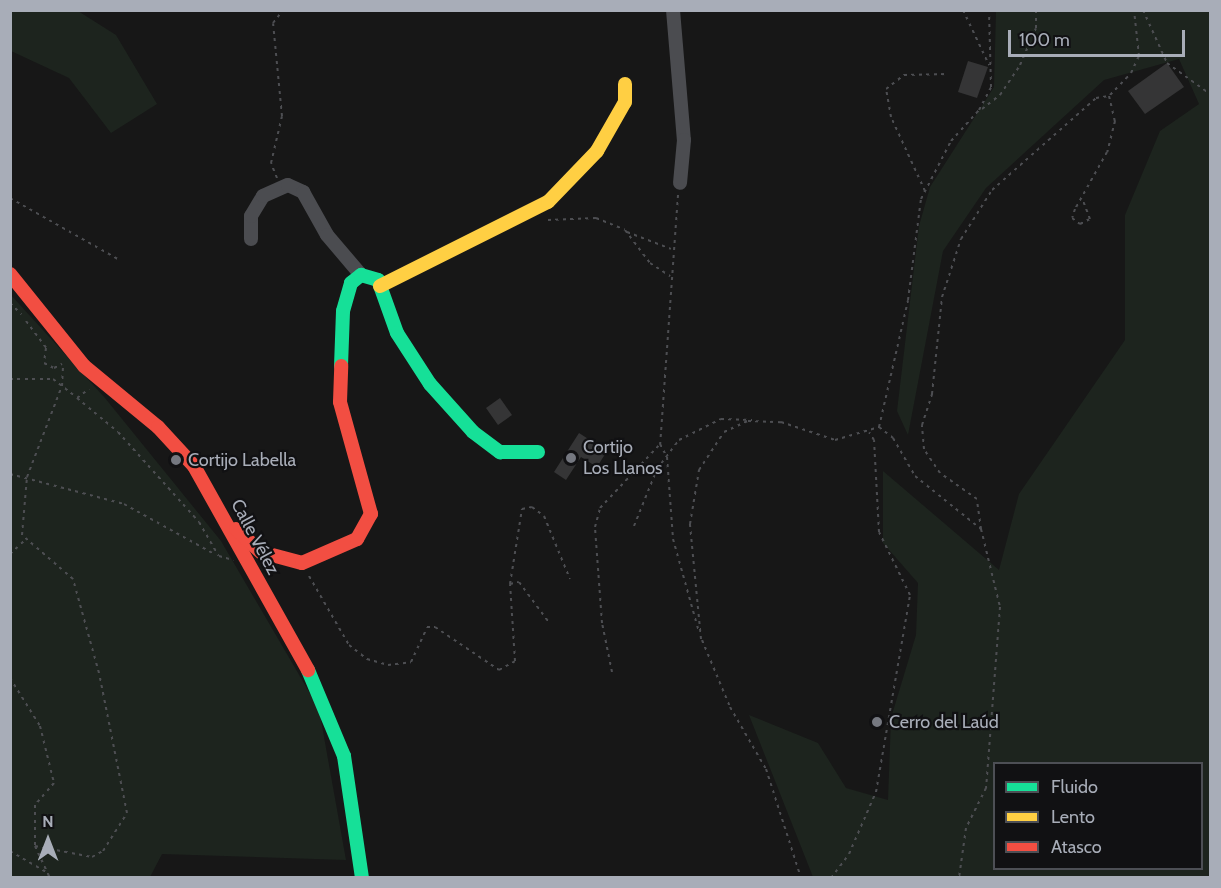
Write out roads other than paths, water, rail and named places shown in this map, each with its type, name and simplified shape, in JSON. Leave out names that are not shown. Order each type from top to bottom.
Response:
[{"type":"street","points":[[673,10],[684,140],[680,183]]},
{"type":"street","points":[[380,286],[548,202],[597,151],[625,102],[625,84]]},
{"type":"street","points":[[251,239],[251,216],[263,196],[288,184],[303,192],[327,235],[361,276],[378,280],[397,333],[430,384],[473,432],[500,452],[538,452]]},
{"type":"street","name":"Calle Vélez","points":[[10,274],[69,360],[166,435],[194,466],[228,521],[326,701],[344,756],[362,878]]},
{"type":"street","points":[[228,521],[261,552],[302,563],[357,539],[371,514],[340,402],[343,311],[351,283],[361,276]]},
{"type":"place","name":"Cortijo Los Llanos","points":[[571,458]]},
{"type":"place","name":"Cortijo Labella","points":[[176,460]]},
{"type":"place","name":"Cerro del Laúd","points":[[877,722]]}]
